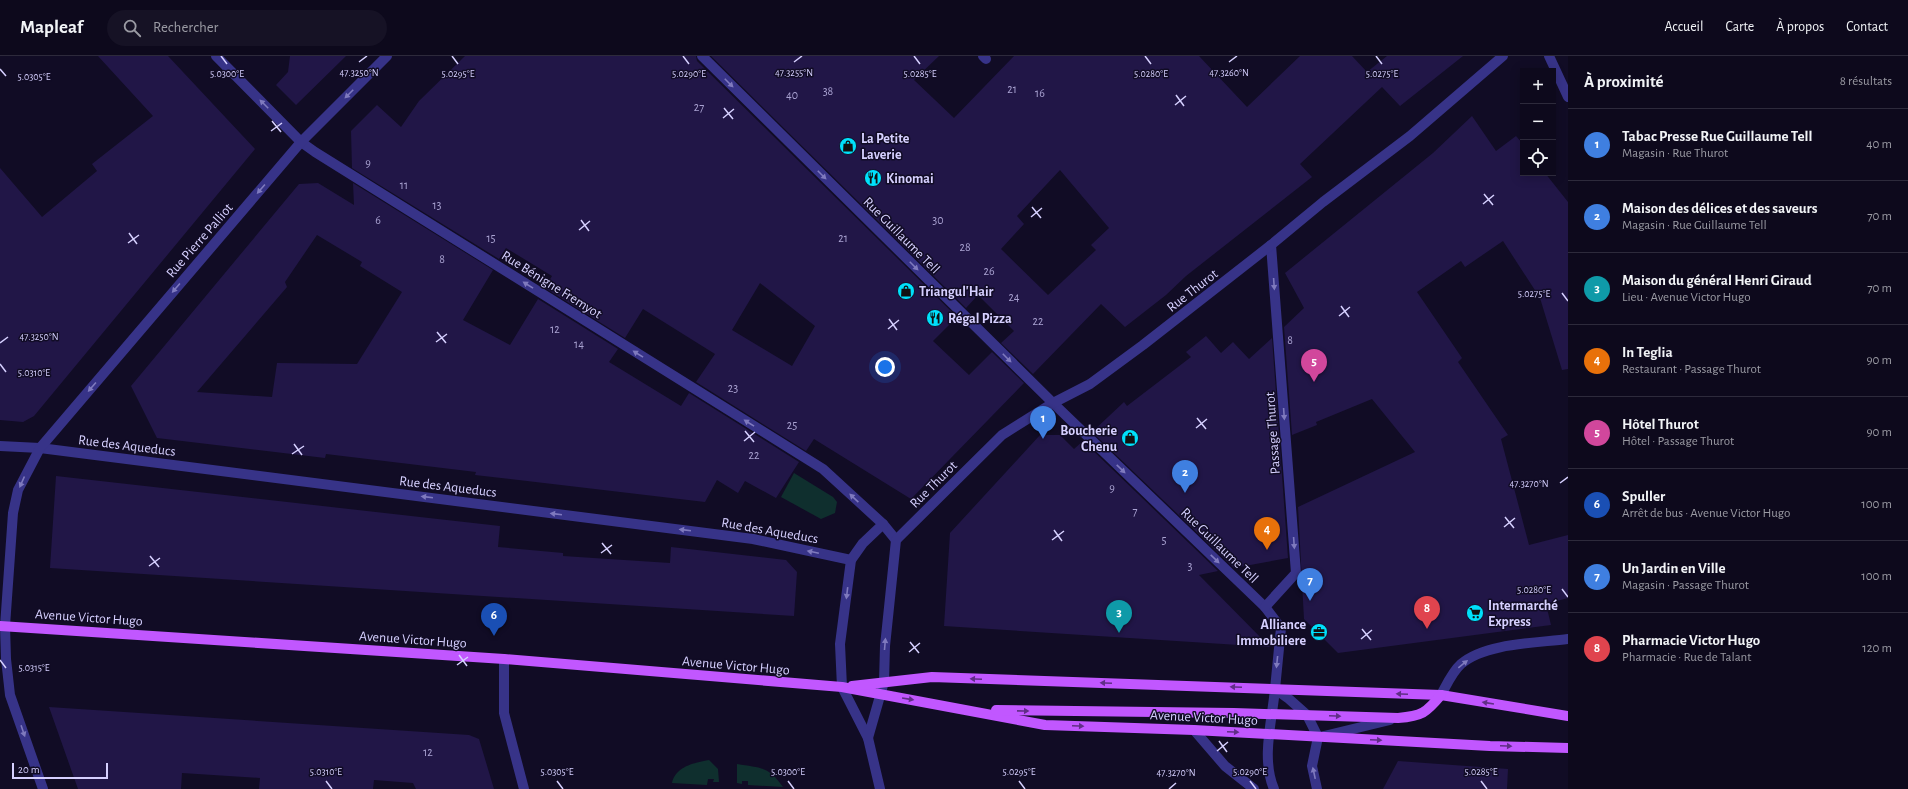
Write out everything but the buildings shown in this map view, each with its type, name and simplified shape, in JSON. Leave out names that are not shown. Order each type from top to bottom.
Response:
[{"type":"main road","name":"Avenue Victor Hugo","points":[[2,626],[504,659],[842,687],[1045,725],[1194,730],[1568,748]]},
{"type":"main road","name":"Avenue Victor Hugo","points":[[842,687],[932,677],[1275,689],[1285,691],[1441,695],[1568,716]]},
{"type":"main road","points":[[970,710],[1272,714],[1398,718],[1417,716],[1428,710],[1441,695]]},
{"type":"street","name":"Rue Bénigne Fremyot","points":[[216,56],[301,142],[320,156],[823,469],[883,524]]},
{"type":"street","name":"Rue Pierre Palliot","points":[[43,789],[10,695],[2,626],[13,514],[18,490],[40,448],[301,142],[386,56]]},
{"type":"street","name":"Rue Guillaume Tell","points":[[702,56],[1053,403],[1265,607],[1281,628],[1269,734],[1269,777],[1274,789]]},
{"type":"street","name":"Rue Thurot","points":[[896,540],[1002,435],[1053,403],[1090,384],[1143,345],[1271,245],[1323,202],[1410,136],[1503,56]]},
{"type":"street","points":[[1549,56],[1568,97]]},
{"type":"street","name":"Passage Thurot","points":[[1265,607],[1296,573],[1271,245]]},
{"type":"street","name":"Rue des Aqueducs","points":[[0,446],[40,448],[754,539],[851,560]]},
{"type":"street","points":[[868,738],[884,682],[885,646],[896,540],[883,524],[863,543],[851,560],[840,644],[842,687],[868,738],[880,789]]},
{"type":"street","points":[[1441,695],[1460,665],[1476,655],[1496,649],[1568,639]]},
{"type":"street","points":[[504,659],[504,713],[524,789]]},
{"type":"street","points":[[1275,689],[1307,715],[1318,737],[1312,766],[1317,789]]},
{"type":"street","points":[[1318,737],[1398,718]]},
{"type":"street","points":[[1194,730],[1225,766],[1254,789]]},
{"type":"green space","points":[[794,473],[833,497],[837,502],[835,513],[821,519],[781,497]]},
{"type":"green space","points":[[709,760],[718,769],[719,782],[713,782],[714,779],[708,779],[707,785],[672,783],[677,773],[686,766]]},
{"type":"green space","points":[[737,764],[763,769],[773,775],[783,787],[748,785],[748,781],[742,781],[742,784],[737,783]]},
{"type":"place","name":"La Petite Laverie","points":[[848,146]]},
{"type":"place","name":"Kinomai","points":[[873,178]]},
{"type":"place","name":"Triangul'Hair","points":[[906,291]]},
{"type":"place","name":"Régal Pizza","points":[[935,318]]},
{"type":"place","name":"Hôtel Thurot","points":[[1314,382]]},
{"type":"place","name":"Boucherie Chenu","points":[[1130,438]]},
{"type":"place","name":"Tabac Presse Rue Guillaume Tell","points":[[1043,439]]},
{"type":"place","name":"Maison des délices et des saveurs","points":[[1185,493]]},
{"type":"place","name":"In Teglia","points":[[1267,550]]},
{"type":"place","name":"Un Jardin en Ville","points":[[1310,601]]},
{"type":"place","name":"Intermarché Express","points":[[1475,613]]},
{"type":"place","name":"Pharmacie Victor Hugo","points":[[1427,629]]},
{"type":"place","name":"Alliance Immobiliere","points":[[1319,632]]},
{"type":"place","name":"Maison du général Henri Giraud","points":[[1119,633]]},
{"type":"place","name":"Spuller","points":[[494,636]]}]
